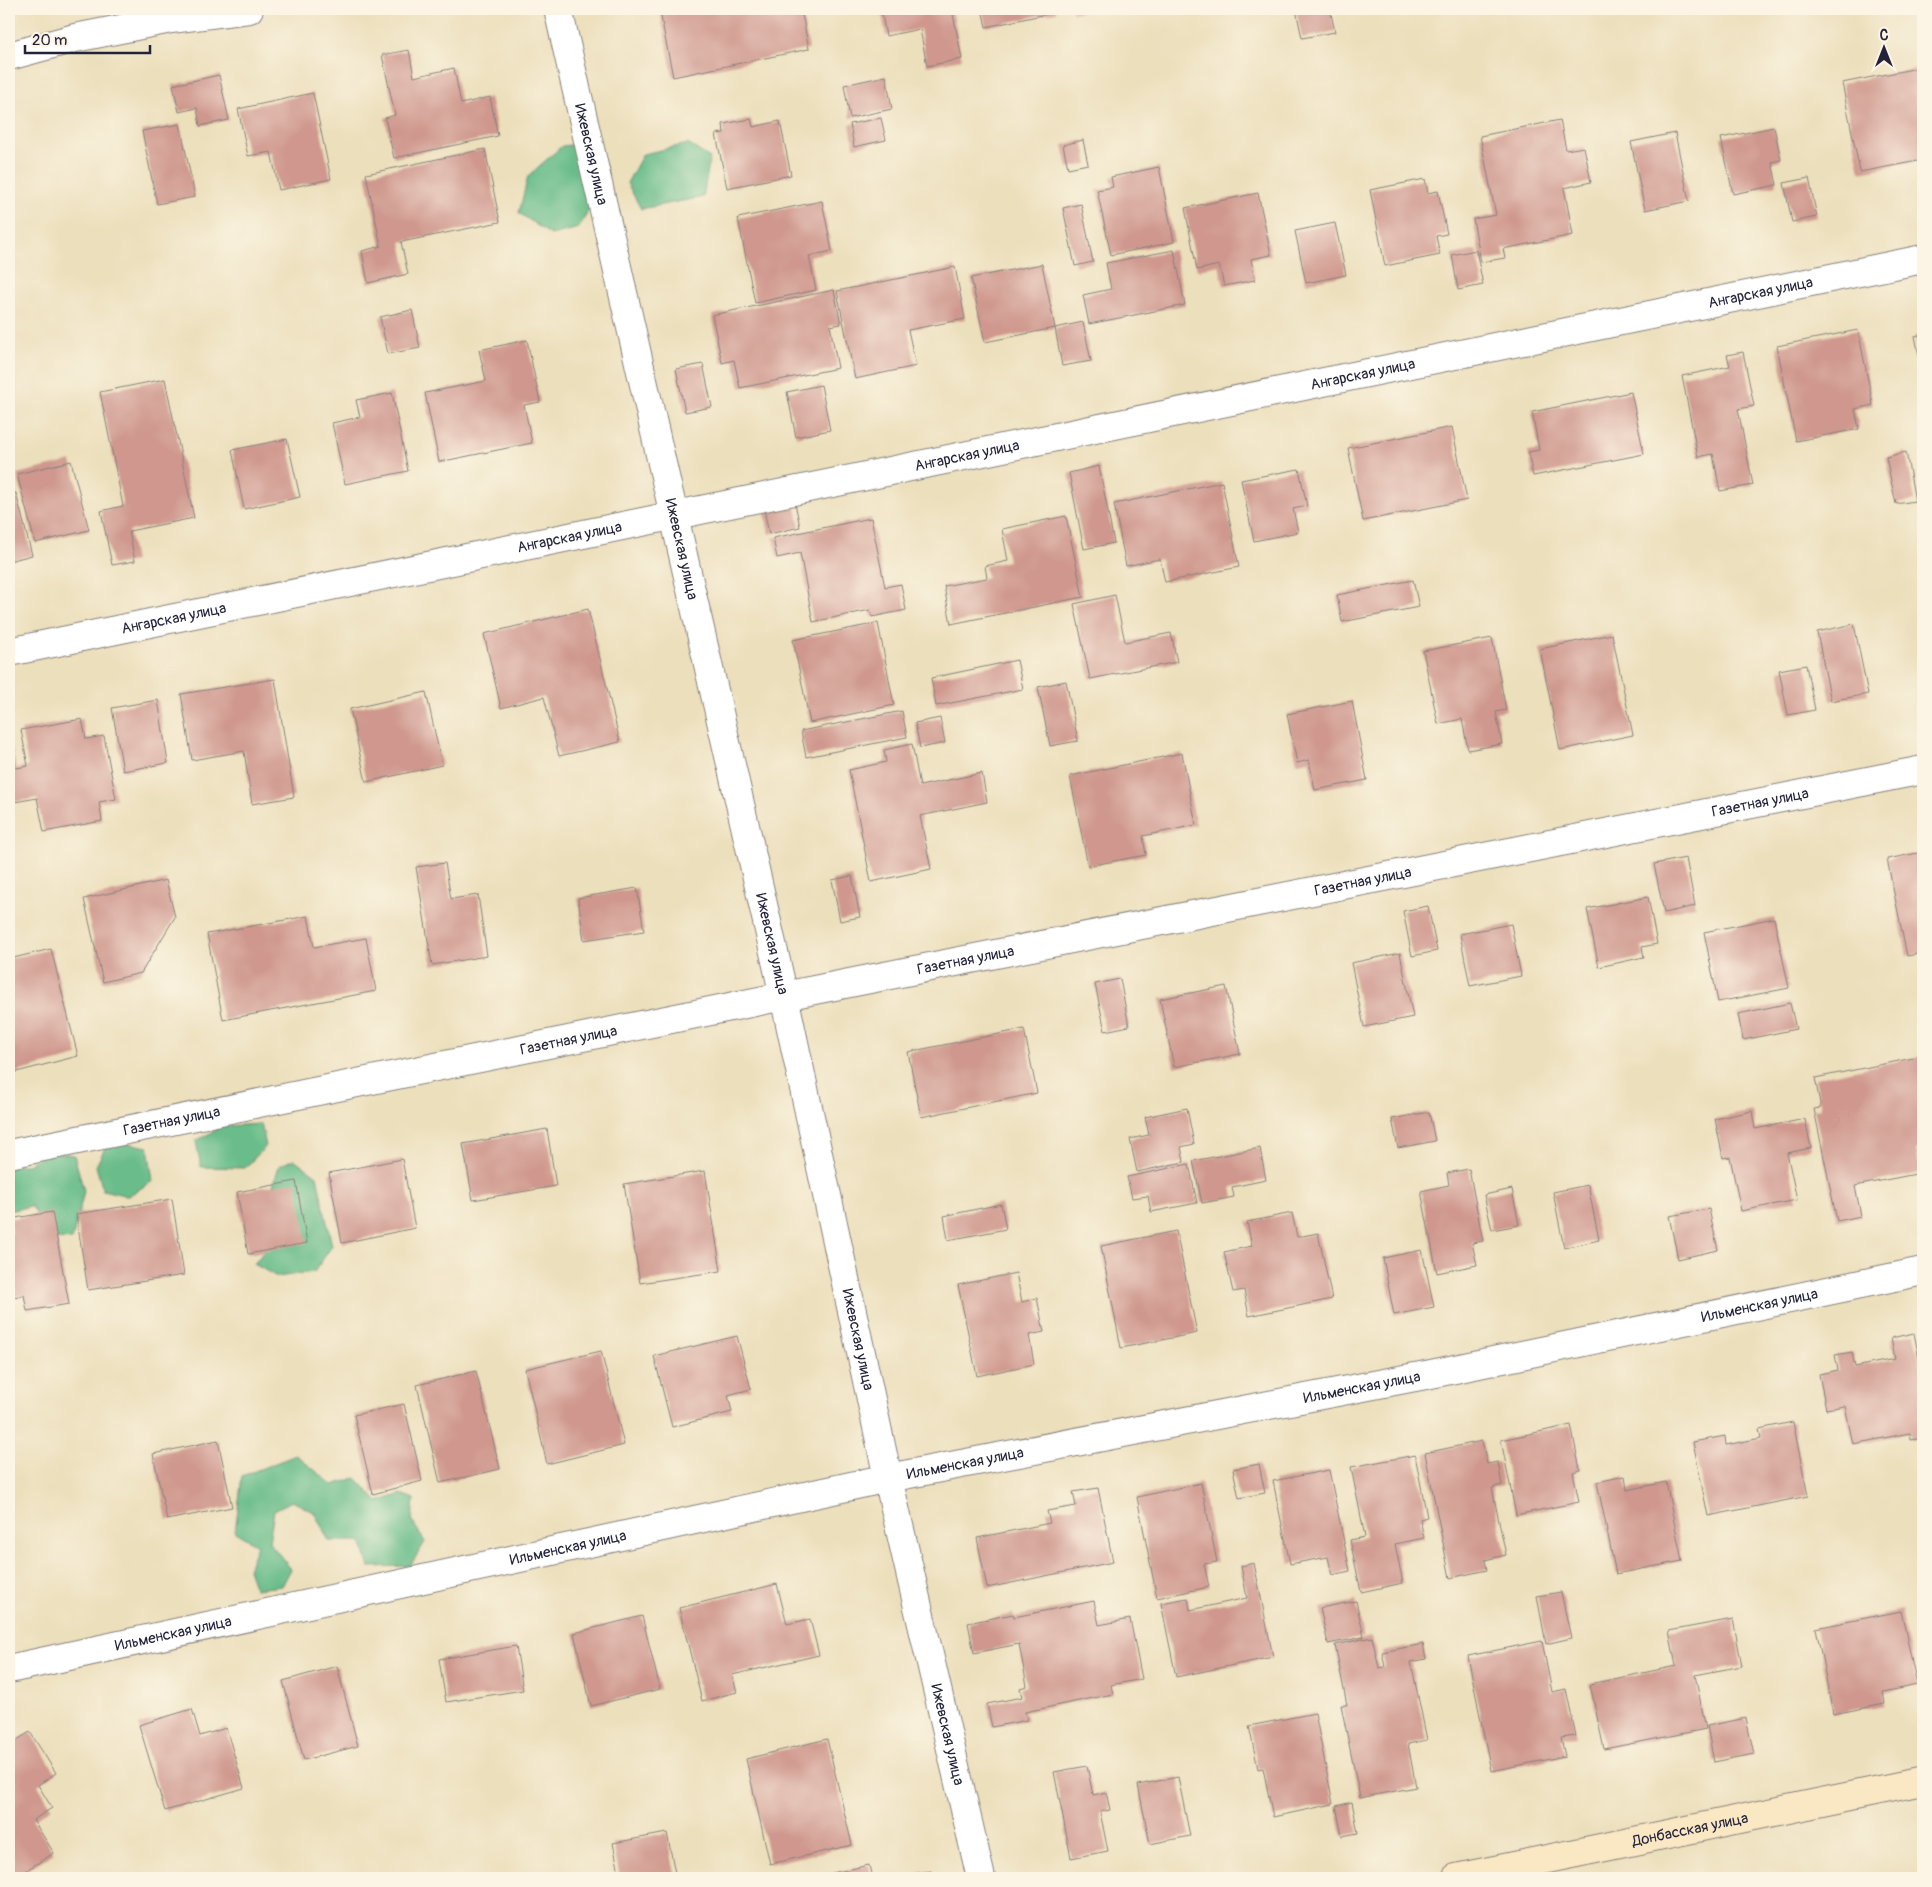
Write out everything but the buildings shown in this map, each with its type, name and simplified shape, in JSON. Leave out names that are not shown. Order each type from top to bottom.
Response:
[{"type":"street","points":[[9,56],[75,38],[162,21],[249,9]]},
{"type":"street","name":"Ижевская улица","points":[[558,9],[784,996],[888,1478],[981,1878]]},
{"type":"street","name":"Ангарская улица","points":[[9,652],[1923,259]]},
{"type":"street","name":"Газетная улица","points":[[9,1154],[784,996],[1923,770]]},
{"type":"street","name":"Ильменская улица","points":[[9,1669],[888,1478],[1432,1374],[1923,1272]]},
{"type":"street","name":"Донбасская улица","points":[[1456,1878],[1493,1875],[1923,1782]]},
{"type":"green space","points":[[596,142],[608,174],[579,228],[551,235],[519,213],[528,176],[562,146]]},
{"type":"green space","points":[[688,144],[710,158],[703,197],[641,209],[627,183],[643,154]]},
{"type":"green space","points":[[261,1124],[266,1146],[245,1168],[201,1167],[196,1141],[223,1126]]},
{"type":"green space","points":[[126,1143],[148,1147],[153,1181],[128,1196],[103,1190],[96,1166],[105,1148]]},
{"type":"green space","points":[[47,1151],[74,1155],[84,1191],[72,1240],[54,1239],[31,1206],[9,1211],[9,1165],[28,1165]]},
{"type":"green space","points":[[294,1159],[317,1176],[332,1246],[314,1272],[277,1277],[254,1264],[271,1242],[270,1196],[279,1166]]},
{"type":"green space","points":[[296,1455],[333,1485],[356,1478],[378,1502],[401,1494],[414,1499],[412,1521],[425,1542],[410,1566],[369,1567],[361,1541],[329,1541],[314,1512],[292,1501],[274,1510],[269,1542],[291,1569],[282,1586],[255,1589],[248,1569],[257,1545],[235,1532],[242,1476]]}]
